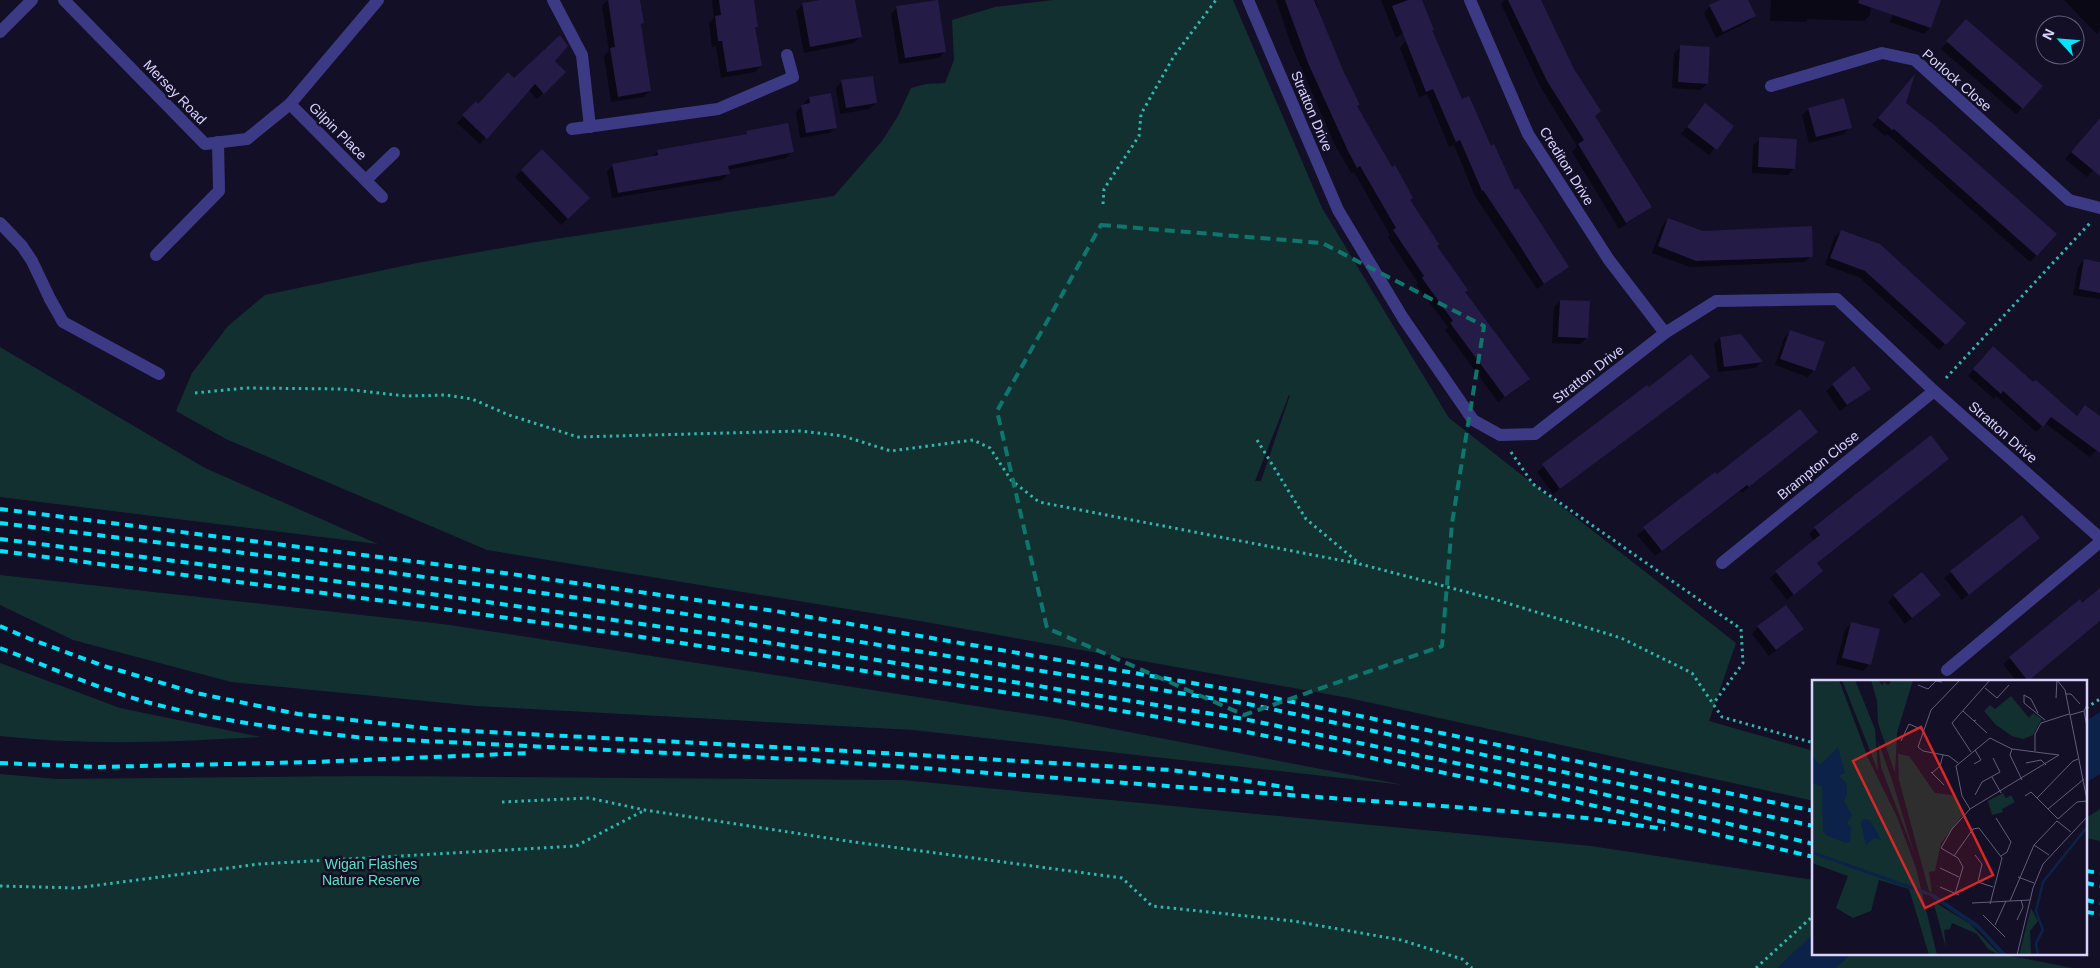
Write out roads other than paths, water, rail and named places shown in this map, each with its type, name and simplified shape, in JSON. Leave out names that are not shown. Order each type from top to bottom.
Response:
[{"type":"street","points":[[0,32],[32,0]]},
{"type":"street","name":"Mersey Road","points":[[64,0],[205,144],[248,138],[290,104],[377,0]]},
{"type":"street","points":[[552,0],[582,55],[590,127]]},
{"type":"street","name":"Stratton Drive","points":[[1248,0],[1338,210],[1403,318],[1474,420],[1500,435],[1535,434],[1665,333],[1716,301],[1836,299],[1934,391],[2100,538]]},
{"type":"street","name":"Crediton Drive","points":[[1470,0],[1528,134],[1609,260],[1665,333]]},
{"type":"street","name":"Porlock Close","points":[[1770,86],[1882,53],[1915,60],[2070,200],[2100,208]]},
{"type":"street","points":[[572,129],[718,109],[793,77],[787,55]]},
{"type":"street","name":"Gilpin Place","points":[[290,104],[382,198]]},
{"type":"street","points":[[156,255],[219,191],[218,142]]},
{"type":"street","name":"Gilpin Place","points":[[366,180],[394,153]]},
{"type":"street","points":[[0,223],[22,246],[32,261],[63,322],[159,374]]},
{"type":"street","name":"Brampton Close","points":[[1722,563],[1934,391]]},
{"type":"street","points":[[1947,670],[2100,542]]},
{"type":"water","points":[[2100,712],[2100,774],[2088,782],[2088,720]]},
{"type":"water","points":[[1812,935],[1812,956],[1849,956],[1836,968],[1777,968]]},
{"type":"railway","points":[[0,509],[497,572],[775,611],[1250,693],[1812,811]]},
{"type":"railway","points":[[0,523],[276,557],[623,604],[1248,704],[1812,826]]},
{"type":"railway","points":[[0,539],[389,588],[740,638],[1244,719],[1590,791],[1812,844]]},
{"type":"railway","points":[[0,551],[622,634],[1055,700],[1242,731],[1522,789],[1812,857]]},
{"type":"railway","points":[[0,626],[101,665],[196,693],[298,714],[433,729],[1171,770],[1296,789]]},
{"type":"railway","points":[[0,648],[71,676],[143,701],[198,714],[309,732],[365,738],[811,760],[1468,808],[1586,818],[1665,829]]},
{"type":"railway","points":[[0,763],[99,767],[314,762],[529,753]]},
{"type":"railway","points":[[2088,871],[2100,873]]},
{"type":"railway","points":[[2088,883],[2100,886]]},
{"type":"railway","points":[[2088,900],[2100,903]]},
{"type":"railway","points":[[2088,912],[2100,914]]},
{"type":"park label","name":"Wigan Flashes Nature Reserve","points":[[371,872]]}]
